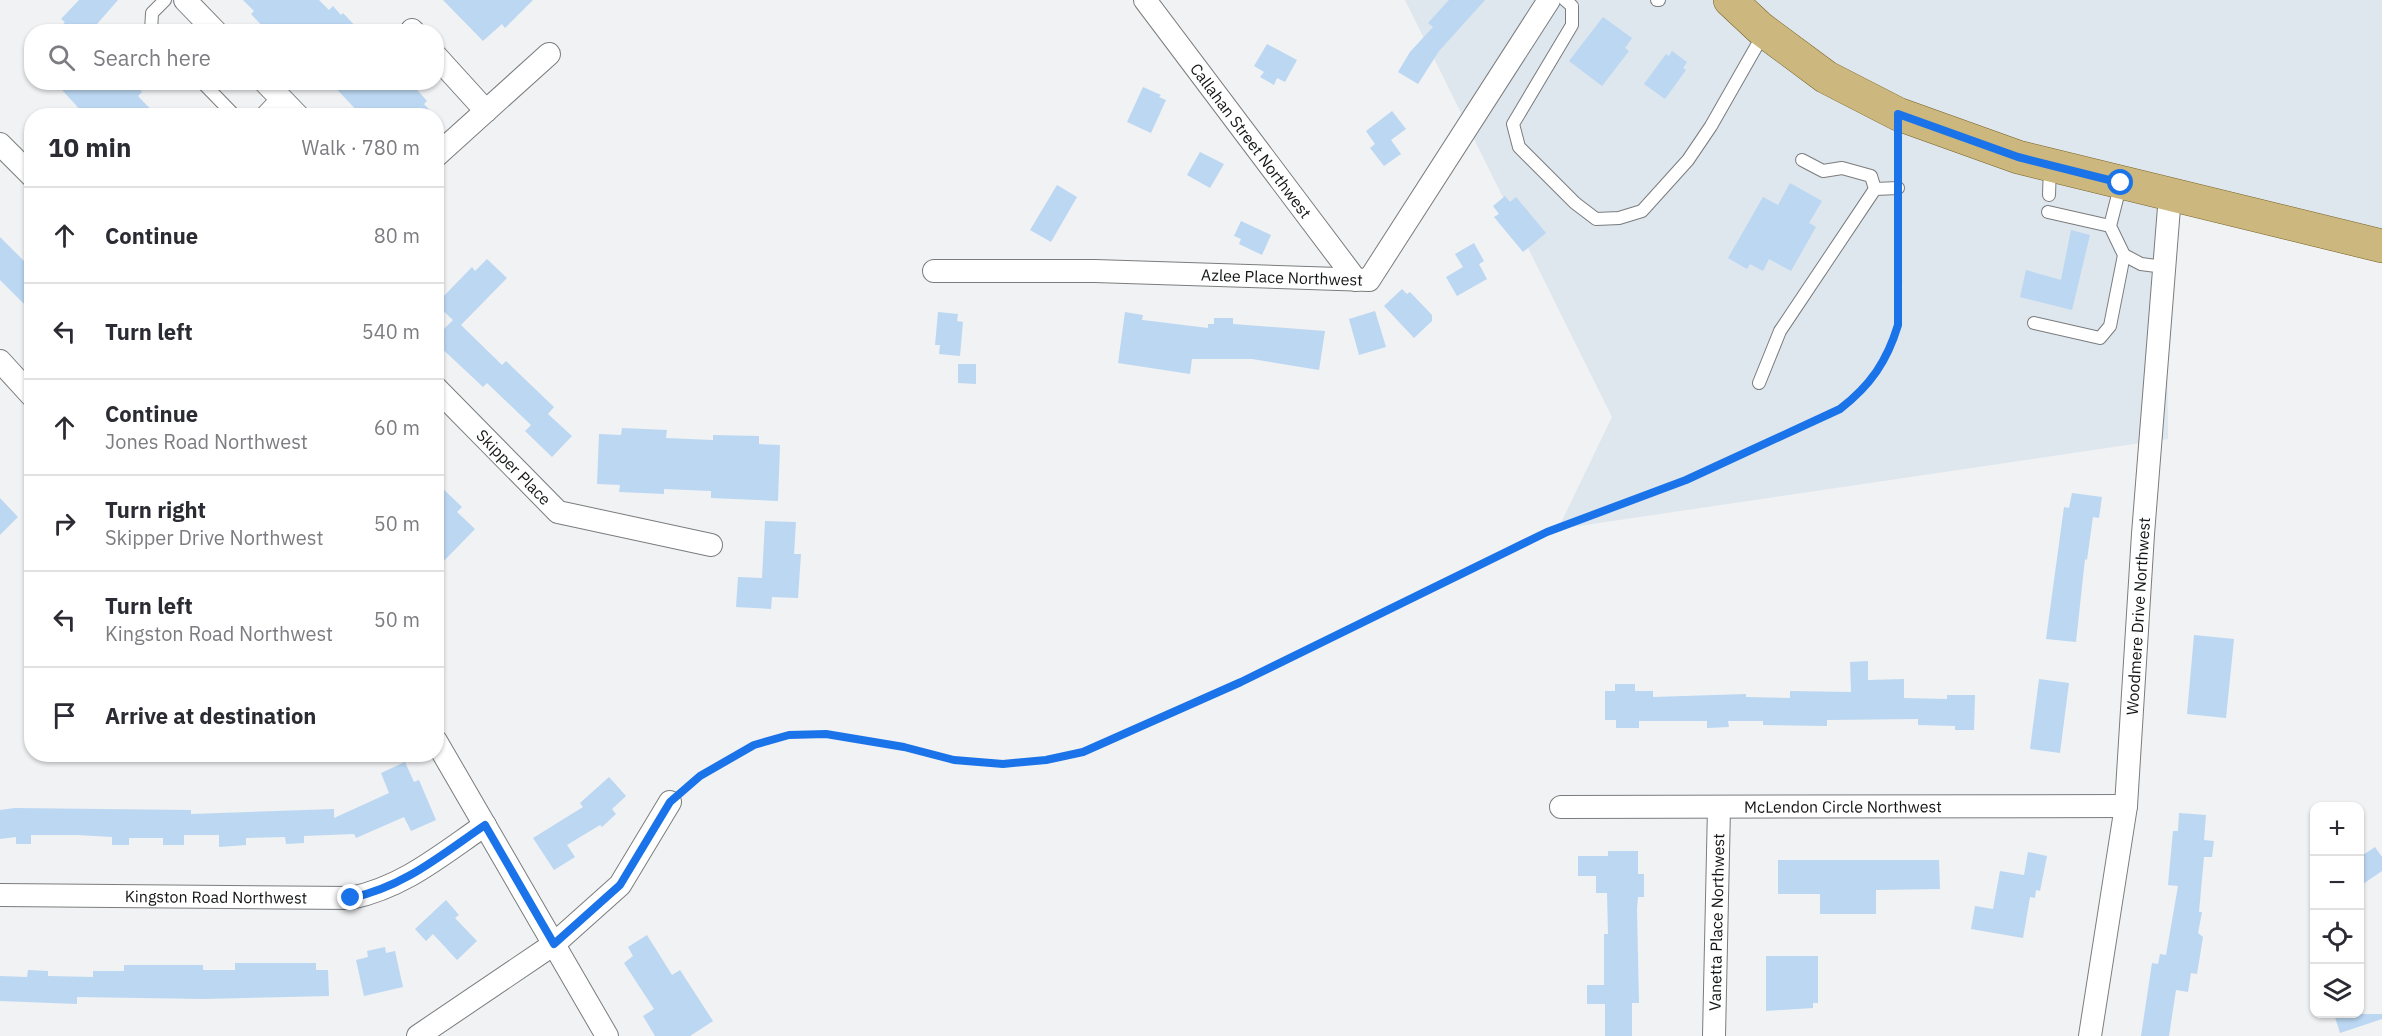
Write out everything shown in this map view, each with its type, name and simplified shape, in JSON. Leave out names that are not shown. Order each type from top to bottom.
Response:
[{"type":"main road","points":[[1730,0],[1765,32],[1826,77],[1898,114],[2018,157],[2050,180],[2121,183],[2382,246]]},
{"type":"street","points":[[185,0],[208,24]]},
{"type":"street","name":"Callahan Street Northwest","points":[[1145,0],[1356,280]]},
{"type":"street","name":"Azlee Place Northwest","points":[[934,271],[1095,271],[1369,280],[1495,81],[1550,0]]},
{"type":"street","points":[[444,149],[549,54]]},
{"type":"street","points":[[444,65],[486,111]]},
{"type":"street","points":[[273,90],[290,108]]},
{"type":"street","points":[[0,144],[24,168]]},
{"type":"street","name":"Woodmere Drive Northwest","points":[[2090,1036],[2126,806],[2143,534],[2169,195]]},
{"type":"street","points":[[0,362],[24,388]]},
{"type":"street","name":"Skipper Place","points":[[444,396],[558,512],[711,545]]},
{"type":"street","points":[[444,755],[607,1036]]},
{"type":"street","points":[[418,1036],[554,944],[620,885],[670,802]]},
{"type":"street","name":"McLendon Circle Northwest","points":[[1561,807],[2126,806]]},
{"type":"street","name":"Vanetta Place Northwest","points":[[1714,1036],[1719,807]]},
{"type":"street","name":"Kingston Road Northwest","points":[[0,895],[351,898],[376,892],[401,882],[485,825]]},
{"type":"lane","points":[[151,24],[152,13],[165,0]]},
{"type":"lane","points":[[1565,0],[1572,6],[1572,25],[1513,124],[1513,134],[1520,147],[1575,204],[1596,219],[1619,218],[1642,211],[1694,152],[1765,32]]},
{"type":"lane","points":[[210,90],[227,108]]},
{"type":"lane","points":[[264,108],[272,90]]},
{"type":"lane","points":[[1802,160],[1823,171],[1842,168],[1871,176],[1875,189]]},
{"type":"lane","points":[[2121,183],[2109,226],[2124,255],[2141,264],[2164,267]]},
{"type":"lane","points":[[1875,189],[1898,188]]},
{"type":"lane","points":[[1759,383],[1780,331],[1875,189]]},
{"type":"lane","points":[[2048,212],[2109,226]]},
{"type":"lane","points":[[2034,323],[2100,338],[2109,326],[2124,255]]},
{"type":"path","points":[[670,802],[700,776],[754,745],[789,735],[826,734],[904,747],[954,760],[1003,764],[1046,760],[1083,752],[1241,682],[1547,532],[1686,480],[1840,409],[1862,392],[1877,374],[1890,350],[1898,325],[1898,114]]},
{"type":"shaded area","points":[[1405,0],[2382,0],[2382,260],[2166,205],[2168,439],[1558,529],[1612,417]]},
{"type":"building","points":[[79,0],[118,0],[97,24],[63,24],[65,22],[61,19]]},
{"type":"building","points":[[243,0],[319,0],[329,10],[333,6],[353,24],[260,24],[251,14],[254,11]]},
{"type":"building","points":[[443,0],[533,0],[505,28],[502,24],[483,41]]},
{"type":"building","points":[[1449,0],[1485,0],[1439,51],[1418,84],[1398,72],[1410,52],[1433,27],[1428,23]]},
{"type":"building","points":[[1603,17],[1632,38],[1625,48],[1629,51],[1602,86],[1569,61]]},
{"type":"building","points":[[1267,44],[1297,60],[1285,82],[1277,78],[1274,85],[1260,77],[1264,72],[1254,66]]},
{"type":"building","points":[[1672,51],[1687,62],[1683,68],[1686,70],[1665,99],[1644,84],[1666,54],[1669,56]]},
{"type":"building","points":[[1143,87],[1161,95],[1159,97],[1166,100],[1151,133],[1127,122]]},
{"type":"building","points":[[62,90],[140,90],[142,92],[138,96],[149,108],[79,108]]},
{"type":"building","points":[[338,90],[417,90],[427,101],[424,104],[428,108],[354,108]]},
{"type":"building","points":[[1392,111],[1406,129],[1391,140],[1401,154],[1384,166],[1370,148],[1375,144],[1366,131]]},
{"type":"building","points":[[1200,152],[1224,164],[1210,188],[1187,175]]},
{"type":"building","points":[[1790,183],[1822,201],[1809,223],[1816,227],[1791,271],[1769,259],[1763,271],[1750,264],[1747,269],[1728,258],[1763,197],[1778,205]]},
{"type":"building","points":[[1057,185],[1077,197],[1051,242],[1030,230]]},
{"type":"building","points":[[1505,196],[1510,202],[1516,197],[1546,233],[1523,252],[1494,217],[1499,214],[1493,206]]},
{"type":"building","points":[[1241,221],[1271,235],[1262,255],[1239,244],[1241,239],[1234,236]]},
{"type":"building","points":[[2071,230],[2090,235],[2072,310],[2020,297],[2026,270],[2061,280]]},
{"type":"building","points":[[0,237],[24,261],[24,304],[0,280]]},
{"type":"building","points":[[1474,243],[1484,261],[1479,264],[1487,279],[1457,296],[1446,277],[1463,267],[1455,254]]},
{"type":"building","points":[[487,259],[507,278],[461,325],[502,365],[506,361],[554,407],[548,414],[572,436],[552,457],[525,431],[531,425],[487,383],[483,387],[444,350],[444,329],[453,320],[444,312],[444,296],[472,267],[475,271]]},
{"type":"building","points":[[1402,289],[1407,294],[1410,292],[1432,315],[1432,321],[1414,338],[1384,306]]},
{"type":"building","points":[[1375,311],[1386,347],[1359,355],[1349,319]]},
{"type":"building","points":[[938,312],[958,314],[957,321],[963,322],[960,356],[939,354],[940,345],[935,345]]},
{"type":"building","points":[[1125,312],[1143,315],[1142,320],[1208,328],[1208,324],[1214,324],[1214,318],[1233,318],[1233,324],[1325,331],[1319,370],[1252,359],[1192,359],[1190,374],[1118,363]]},
{"type":"building","points":[[958,364],[976,364],[976,384],[958,383]]},
{"type":"building","points":[[622,428],[667,430],[666,438],[713,440],[713,435],[759,436],[759,444],[780,445],[778,501],[711,498],[711,491],[664,489],[664,494],[619,492],[620,485],[597,484],[599,434],[621,435]]},
{"type":"building","points":[[444,490],[462,507],[457,512],[475,529],[444,561]]},
{"type":"building","points":[[2072,493],[2102,497],[2099,518],[2093,517],[2087,560],[2085,559],[2076,642],[2046,639],[2064,507],[2069,508]]},
{"type":"building","points":[[0,498],[18,517],[0,535]]},
{"type":"building","points":[[765,521],[796,522],[794,554],[801,554],[798,598],[772,597],[771,609],[736,607],[738,577],[762,578]]},
{"type":"building","points":[[2194,635],[2234,639],[2226,718],[2187,714]]},
{"type":"building","points":[[1868,661],[1868,680],[1904,679],[1904,698],[1947,699],[1947,695],[1975,695],[1974,730],[1955,730],[1955,726],[1918,725],[1918,719],[1827,720],[1827,726],[1763,725],[1763,721],[1728,721],[1729,727],[1707,728],[1707,721],[1639,721],[1639,728],[1616,728],[1616,720],[1605,720],[1605,691],[1615,691],[1615,684],[1635,684],[1635,691],[1653,691],[1653,697],[1746,694],[1746,697],[1790,698],[1790,691],[1851,692],[1850,662]]},
{"type":"building","points":[[2039,679],[2069,683],[2060,753],[2030,749]]},
{"type":"building","points":[[405,762],[414,782],[419,780],[436,820],[411,831],[404,817],[356,838],[354,834],[304,836],[304,843],[286,844],[285,837],[246,838],[246,845],[219,847],[219,835],[184,835],[184,845],[163,845],[163,838],[129,838],[129,845],[112,845],[112,837],[77,835],[31,835],[31,844],[16,844],[16,837],[0,839],[0,810],[15,808],[191,810],[191,814],[334,809],[334,818],[389,793],[381,773]]},
{"type":"building","points":[[609,777],[626,796],[612,809],[616,814],[602,827],[600,825],[567,845],[575,857],[554,870],[533,838],[583,807],[580,803]]},
{"type":"building","points":[[2179,813],[2206,815],[2204,840],[2214,841],[2212,857],[2204,857],[2199,912],[2202,912],[2198,933],[2203,937],[2197,974],[2191,973],[2188,992],[2176,990],[2169,1036],[2141,1036],[2152,963],[2158,964],[2160,954],[2166,955],[2178,886],[2168,885],[2173,831],[2178,831]]},
{"type":"building","points":[[2375,847],[2382,857],[2382,871],[2364,883],[2364,856]]},
{"type":"building","points":[[1608,851],[1638,851],[1638,874],[1644,874],[1644,897],[1638,897],[1637,909],[1639,1003],[1632,1003],[1632,1036],[1605,1036],[1605,1004],[1587,1004],[1587,985],[1604,985],[1604,934],[1608,934],[1607,893],[1596,893],[1596,876],[1578,876],[1578,856],[1608,856]]},
{"type":"building","points":[[2028,852],[2047,856],[2040,891],[2036,890],[2035,898],[2030,897],[2023,938],[1971,929],[1975,906],[1993,909],[2000,871],[2024,875]]},
{"type":"building","points":[[1778,860],[1939,860],[1940,889],[1876,890],[1876,914],[1820,914],[1820,894],[1778,894]]},
{"type":"building","points":[[446,900],[459,915],[455,918],[477,941],[457,960],[433,934],[426,941],[415,929]]},
{"type":"building","points":[[647,935],[672,975],[680,970],[713,1021],[690,1036],[655,1036],[643,1016],[654,1009],[624,963],[633,956],[628,947]]},
{"type":"building","points":[[385,947],[386,953],[395,951],[403,987],[364,996],[356,960],[368,957],[367,951]]},
{"type":"building","points":[[1766,956],[1818,956],[1818,1003],[1813,1003],[1813,1008],[1766,1011]]},
{"type":"building","points":[[235,963],[316,963],[316,970],[328,970],[329,996],[203,999],[77,997],[77,1004],[0,1001],[0,976],[27,977],[28,970],[48,971],[48,976],[93,977],[93,971],[124,971],[124,965],[203,965],[203,970],[235,970]]},
{"type":"building","points":[[2364,1014],[2382,1014],[2382,1019],[2340,1033],[2335,1018],[2364,1018]]},
{"type":"route","points":[[351,898],[376,892],[401,882],[485,825],[554,944],[620,885],[670,802],[700,776],[754,745],[789,735],[826,734],[904,747],[954,760],[1003,764],[1046,760],[1083,752],[1241,682],[1547,532],[1686,480],[1840,409],[1862,392],[1877,374],[1890,350],[1898,325],[1898,114],[2018,157],[2121,183]]}]
